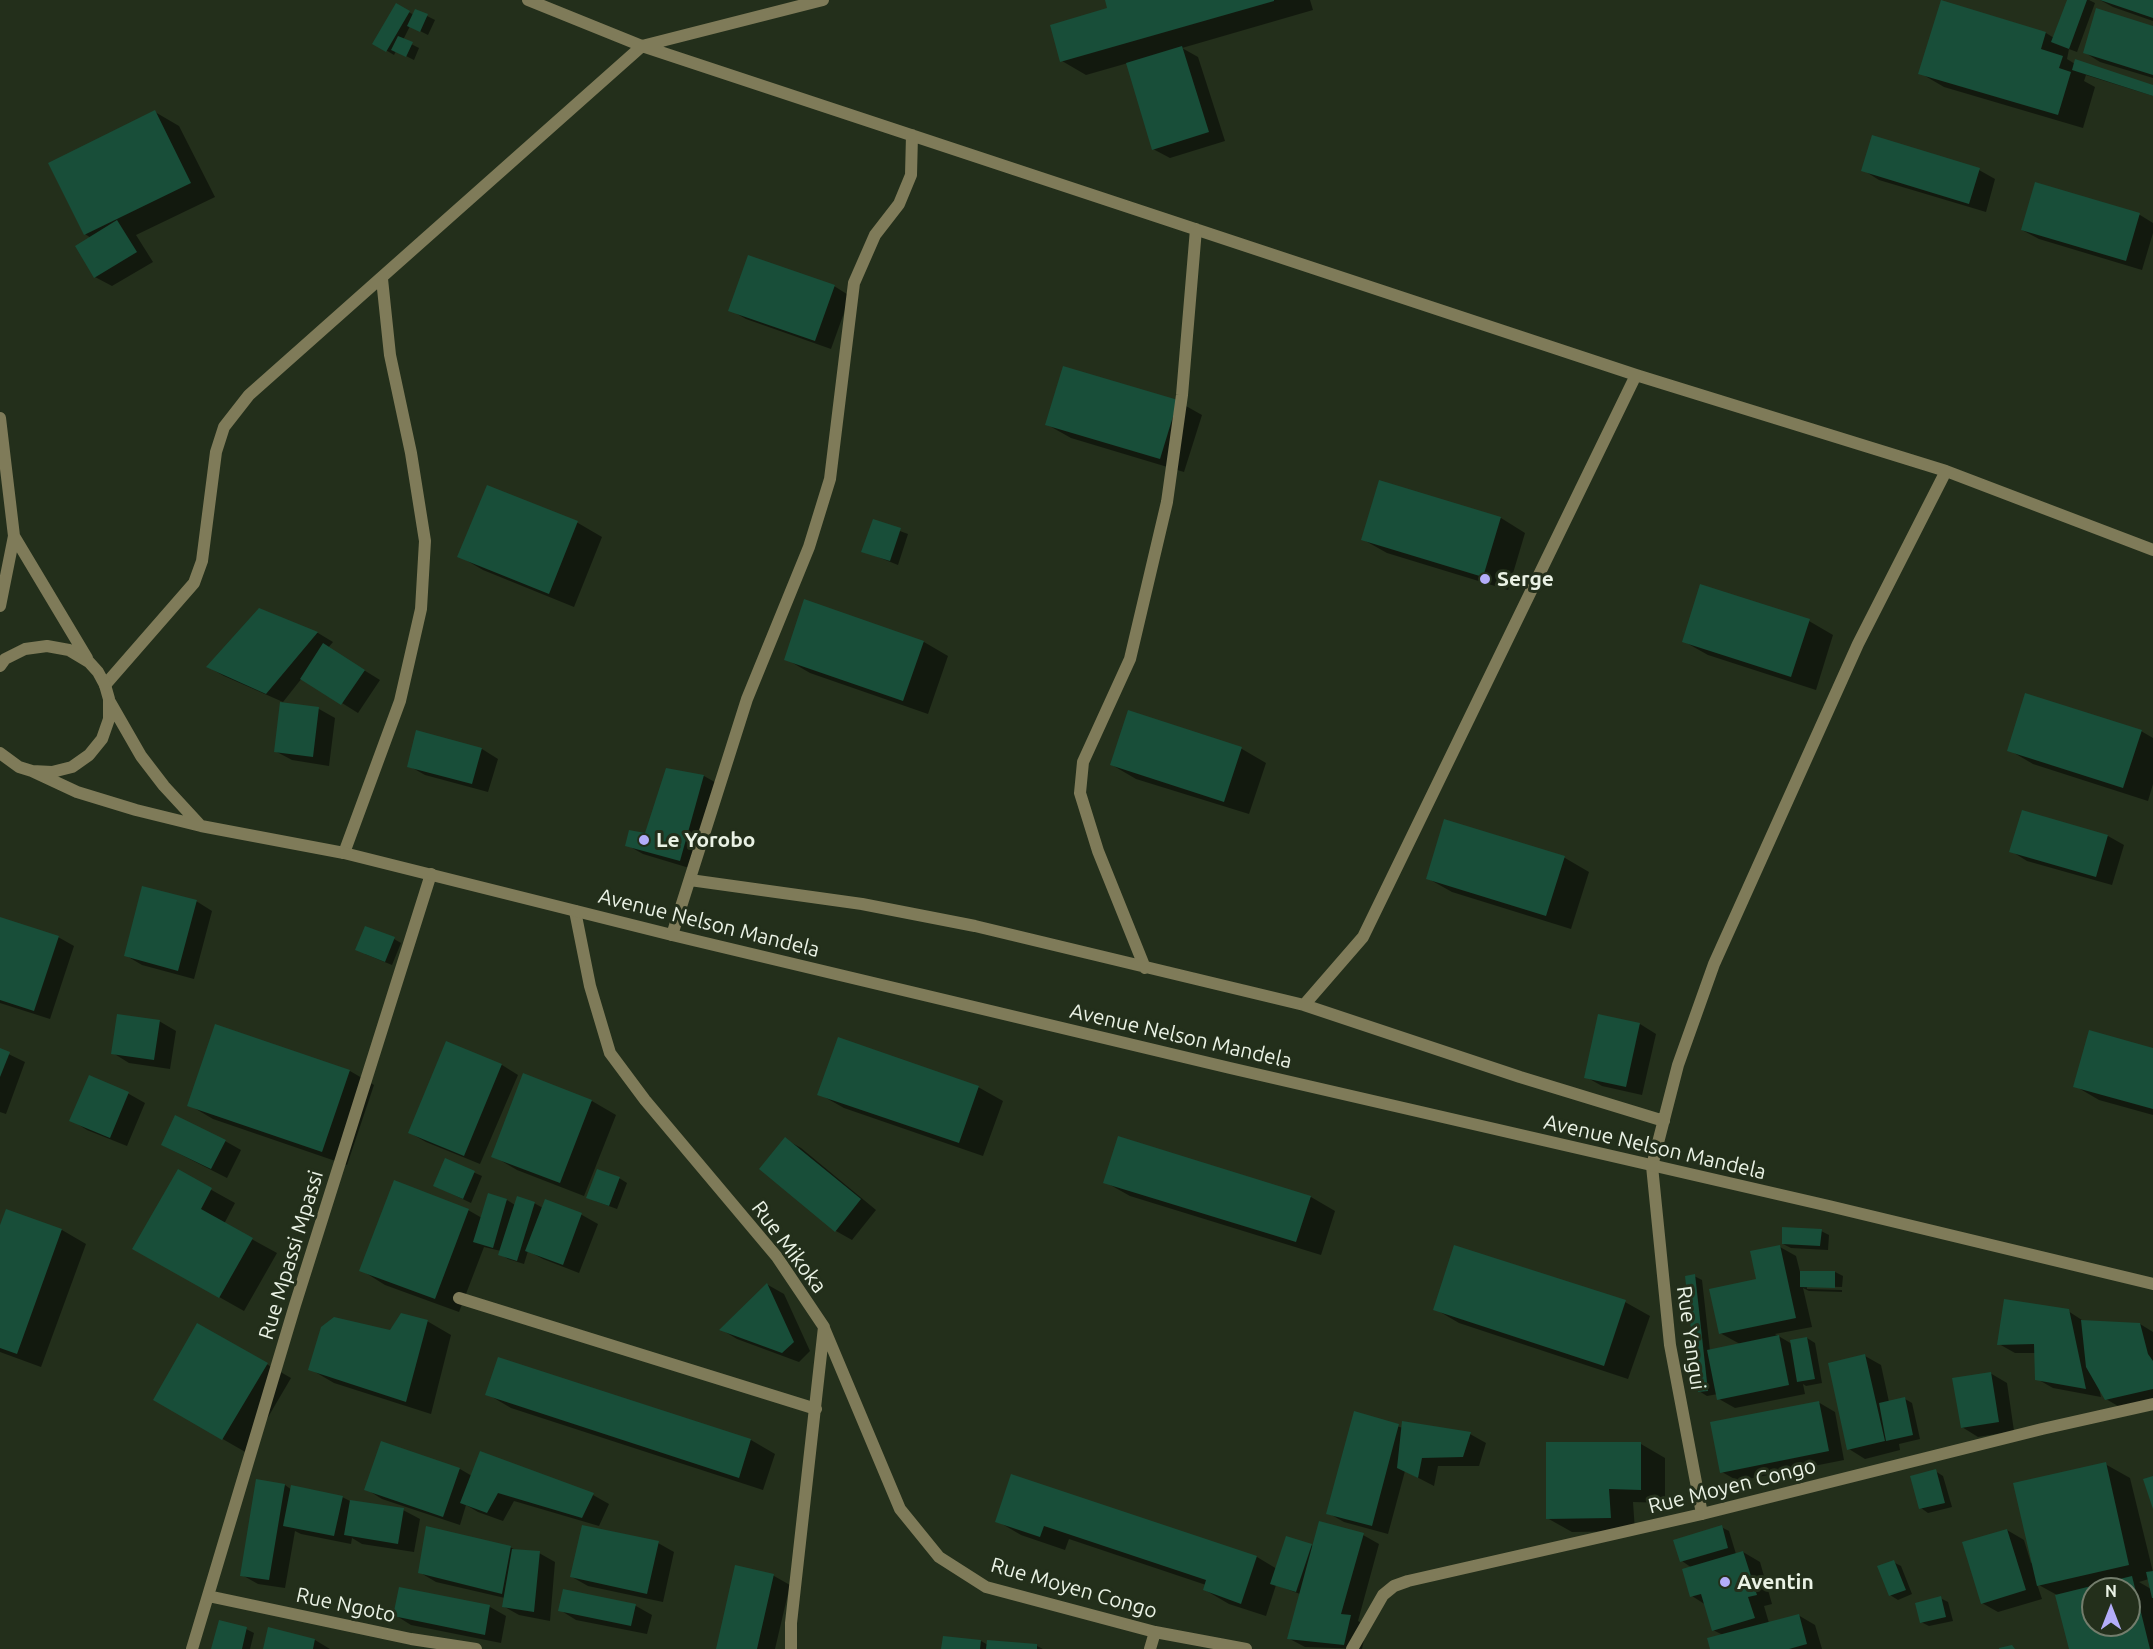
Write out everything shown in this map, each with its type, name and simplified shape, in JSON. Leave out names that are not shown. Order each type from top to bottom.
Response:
[{"type":"street","points":[[528,0],[642,46],[1636,375],[1946,471],[2153,549]]},
{"type":"street","points":[[105,685],[194,583],[202,561],[216,452],[224,427],[249,396],[642,46],[823,0]]},
{"type":"street","points":[[672,935],[747,699],[809,547],[830,479],[854,283],[875,235],[899,204],[911,175],[912,135]]},
{"type":"street","points":[[1145,968],[1098,851],[1080,793],[1083,762],[1130,659],[1167,502],[1182,396],[1196,229]]},
{"type":"street","points":[[344,853],[400,701],[422,609],[425,541],[411,453],[390,355],[382,279]]},
{"type":"street","points":[[1304,1005],[1363,937],[1636,375]]},
{"type":"street","points":[[0,418],[14,536],[0,606]]},
{"type":"street","points":[[1652,1166],[1678,1065],[1714,964],[1858,644],[1946,471]]},
{"type":"street","points":[[14,536],[105,685],[109,699],[141,756],[164,786],[201,826]]},
{"type":"street","points":[[0,666],[5,659],[25,649],[47,646],[69,650],[89,662]]},
{"type":"street","points":[[0,763],[32,771],[52,772],[72,767],[89,755],[102,739],[109,719],[109,699]]},
{"type":"street","points":[[0,753],[19,767]]},
{"type":"street","name":"Avenue Nelson Mandela","points":[[32,771],[77,792],[201,826],[344,853],[672,935],[1219,1066],[1841,1209],[2153,1284]]},
{"type":"street","name":"Rue Mpassi Mpassi","points":[[192,1649],[295,1305],[431,874]]},
{"type":"street","points":[[690,880],[862,904],[975,926],[1304,1005],[1520,1077],[1664,1121]]},
{"type":"street","name":"Rue Mikoka","points":[[575,911],[590,986],[610,1053],[645,1100],[777,1257],[824,1327]]},
{"type":"street","name":"Rue Yangui","points":[[1652,1166],[1670,1345],[1702,1514]]},
{"type":"street","points":[[459,1298],[816,1409]]},
{"type":"street","points":[[791,1649],[795,1590],[824,1327]]},
{"type":"street","name":"Rue Moyen Congo","points":[[824,1327],[900,1509],[939,1557],[986,1587],[1155,1632],[1246,1649]]},
{"type":"street","name":"Rue Moyen Congo","points":[[1352,1649],[1383,1596],[1394,1586],[1408,1581],[1702,1514],[2042,1429],[2153,1404]]},
{"type":"street","name":"Rue Ngoto","points":[[208,1596],[411,1638],[476,1649]]},
{"type":"street","points":[[1150,1649],[1155,1632]]},
{"type":"building","points":[[1105,0],[1274,1],[1060,62],[1050,25],[1107,8]]},
{"type":"building","points":[[1941,0],[2046,32],[2041,49],[2063,56],[2059,68],[2071,72],[2058,115],[1918,74]]},
{"type":"building","points":[[2067,0],[2087,0],[2069,49],[2051,42]]},
{"type":"building","points":[[2100,0],[2153,0],[2153,18]]},
{"type":"building","points":[[396,3],[410,11],[386,52],[372,44]]},
{"type":"building","points":[[2096,8],[2153,26],[2153,75],[2083,53]]},
{"type":"building","points":[[415,9],[428,14],[420,32],[407,26]]},
{"type":"building","points":[[398,36],[413,42],[406,57],[391,50]]},
{"type":"building","points":[[1182,46],[1209,132],[1152,150],[1126,63]]},
{"type":"building","points":[[2075,59],[2153,85],[2153,96],[2072,70]]},
{"type":"building","points":[[155,110],[191,183],[84,235],[48,163]]},
{"type":"building","points":[[1872,135],[1980,168],[1969,204],[1861,171]]},
{"type":"building","points":[[2035,182],[2140,213],[2126,261],[2021,230]]},
{"type":"building","points":[[117,220],[137,252],[94,278],[75,246]]},
{"type":"building","points":[[748,255],[835,285],[815,341],[728,311]]},
{"type":"building","points":[[1063,366],[1178,400],[1160,459],[1045,425]]},
{"type":"building","points":[[1379,480],[1501,517],[1483,577],[1361,540]]},
{"type":"building","points":[[487,485],[578,521],[549,594],[457,557]]},
{"type":"building","points":[[873,519],[901,528],[890,561],[861,552]]},
{"type":"building","points":[[1700,584],[1810,619],[1791,677],[1682,642]]},
{"type":"building","points":[[804,599],[924,641],[903,701],[784,660]]},
{"type":"building","points":[[259,608],[318,632],[266,694],[206,667]]},
{"type":"building","points":[[323,643],[365,670],[341,705],[300,679]]},
{"type":"building","points":[[2025,693],[2142,730],[2123,788],[2007,751]]},
{"type":"building","points":[[280,702],[319,707],[313,757],[274,752]]},
{"type":"building","points":[[1128,710],[1242,747],[1224,802],[1110,765]]},
{"type":"building","points":[[416,730],[482,748],[472,784],[407,767]]},
{"type":"building","points":[[666,768],[704,775],[680,861],[625,846],[629,830],[645,833]]},
{"type":"building","points":[[2022,810],[2108,835],[2096,877],[2009,852]]},
{"type":"building","points":[[1444,819],[1565,856],[1546,916],[1426,879]]},
{"type":"building","points":[[142,886],[197,900],[178,971],[124,956]]},
{"type":"building","points":[[0,917],[59,936],[34,1011],[0,1000]]},
{"type":"building","points":[[365,926],[395,937],[385,962],[355,950]]},
{"type":"building","points":[[117,1014],[160,1020],[154,1060],[111,1054]]},
{"type":"building","points":[[1598,1014],[1640,1023],[1626,1087],[1584,1078]]},
{"type":"building","points":[[215,1024],[350,1070],[322,1152],[187,1106]]},
{"type":"building","points":[[2089,1030],[2153,1048],[2153,1109],[2073,1087]]},
{"type":"building","points":[[838,1037],[979,1086],[959,1143],[817,1095]]},
{"type":"building","points":[[446,1041],[502,1064],[464,1156],[408,1133]]},
{"type":"building","points":[[0,1048],[10,1052],[0,1077]]},
{"type":"building","points":[[523,1073],[592,1100],[560,1183],[491,1157]]},
{"type":"building","points":[[89,1075],[129,1092],[110,1138],[69,1121]]},
{"type":"building","points":[[175,1115],[226,1140],[211,1169],[161,1145]]},
{"type":"building","points":[[1118,1136],[1311,1196],[1296,1242],[1103,1183]]},
{"type":"building","points":[[785,1137],[861,1199],[835,1232],[759,1169]]},
{"type":"building","points":[[445,1158],[475,1171],[463,1199],[433,1186]]},
{"type":"building","points":[[178,1169],[212,1188],[201,1209],[253,1238],[219,1298],[132,1249]]},
{"type":"building","points":[[597,1169],[620,1177],[609,1206],[586,1198]]},
{"type":"building","points":[[394,1180],[469,1209],[435,1299],[359,1271]]},
{"type":"building","points":[[488,1193],[507,1199],[493,1248],[473,1242]]},
{"type":"building","points":[[517,1196],[535,1202],[517,1261],[498,1255]]},
{"type":"building","points":[[545,1199],[582,1213],[563,1265],[525,1251]]},
{"type":"building","points":[[6,1209],[62,1229],[17,1354],[0,1348],[0,1225]]},
{"type":"building","points":[[1782,1227],[1822,1229],[1820,1246],[1782,1244]]},
{"type":"building","points":[[1454,1245],[1626,1300],[1604,1366],[1433,1310]]},
{"type":"building","points":[[1780,1245],[1796,1318],[1719,1334],[1709,1289],[1756,1279],[1750,1251]]},
{"type":"building","points":[[1800,1271],[1835,1271],[1835,1288],[1800,1287]]},
{"type":"building","points":[[1695,1274],[1708,1391],[1698,1392],[1685,1276]]},
{"type":"building","points":[[767,1283],[794,1342],[782,1353],[719,1330]]},
{"type":"building","points":[[2004,1299],[2069,1309],[2086,1389],[2035,1380],[2034,1344],[1997,1345]]},
{"type":"building","points":[[401,1313],[428,1320],[406,1402],[308,1370],[321,1327],[334,1317],[390,1330]]},
{"type":"building","points":[[2081,1320],[2140,1323],[2148,1354],[2153,1361],[2153,1389],[2105,1400],[2086,1367]]},
{"type":"building","points":[[197,1323],[268,1363],[222,1440],[153,1400]]},
{"type":"building","points":[[1779,1335],[1789,1385],[1717,1400],[1707,1350]]},
{"type":"building","points":[[1807,1337],[1815,1379],[1797,1382],[1790,1340]]},
{"type":"building","points":[[1865,1354],[1885,1441],[1847,1450],[1828,1363]]},
{"type":"building","points":[[498,1357],[751,1439],[739,1478],[485,1395]]},
{"type":"building","points":[[1991,1372],[1999,1422],[1961,1428],[1952,1378]]},
{"type":"building","points":[[1905,1397],[1913,1435],[1886,1441],[1879,1403]]},
{"type":"building","points":[[1819,1401],[1829,1451],[1720,1473],[1710,1422]]},
{"type":"building","points":[[1354,1411],[1399,1424],[1372,1526],[1326,1514]]},
{"type":"building","points":[[1402,1421],[1471,1432],[1463,1457],[1422,1458],[1418,1478],[1397,1468]]},
{"type":"building","points":[[381,1441],[460,1468],[443,1517],[364,1490]]},
{"type":"building","points":[[1546,1442],[1641,1442],[1641,1490],[1609,1489],[1611,1518],[1546,1519]]},
{"type":"building","points":[[480,1451],[594,1493],[582,1518],[498,1493],[487,1513],[460,1503]]},
{"type":"building","points":[[2106,1462],[2129,1565],[2037,1586],[2013,1483]]},
{"type":"building","points":[[1936,1469],[1945,1503],[1919,1509],[1910,1476]]},
{"type":"building","points":[[1011,1474],[1257,1556],[1241,1604],[1203,1590],[1206,1580],[1044,1526],[1040,1537],[995,1522]]},
{"type":"building","points":[[2153,1476],[2153,1509],[2143,1479]]},
{"type":"building","points":[[256,1479],[285,1484],[269,1580],[240,1576]]},
{"type":"building","points":[[291,1485],[343,1496],[334,1536],[283,1526]]},
{"type":"building","points":[[350,1500],[404,1508],[398,1544],[344,1535]]},
{"type":"building","points":[[1319,1521],[1364,1533],[1341,1614],[1351,1615],[1344,1645],[1287,1639]]},
{"type":"building","points":[[582,1525],[659,1541],[647,1594],[570,1577]]},
{"type":"building","points":[[1722,1525],[1728,1548],[1680,1562],[1673,1540]]},
{"type":"building","points":[[426,1526],[511,1546],[502,1594],[418,1573]]},
{"type":"building","points":[[2007,1529],[2026,1590],[1981,1604],[1962,1542]]},
{"type":"building","points":[[1286,1536],[1312,1544],[1296,1592],[1270,1584]]},
{"type":"building","points":[[512,1549],[540,1551],[534,1612],[502,1607]]},
{"type":"building","points":[[1743,1551],[1757,1595],[1748,1597],[1755,1618],[1712,1631],[1701,1594],[1690,1597],[1682,1569]]},
{"type":"building","points":[[1894,1560],[1906,1590],[1889,1596],[1877,1566]]},
{"type":"building","points":[[735,1565],[774,1574],[757,1649],[716,1649]]},
{"type":"building","points":[[2153,1571],[2153,1598],[2152,1598],[2146,1572]]},
{"type":"building","points":[[399,1587],[490,1605],[485,1635],[393,1616]]},
{"type":"building","points":[[563,1589],[636,1604],[631,1626],[558,1611]]},
{"type":"building","points":[[2081,1589],[2081,1637],[2141,1637],[2141,1612],[2150,1649],[2069,1649],[2055,1595]]},
{"type":"building","points":[[1941,1596],[1946,1617],[1920,1623],[1915,1603]]},
{"type":"building","points":[[1799,1614],[1807,1644],[1789,1649],[1710,1649],[1707,1638]]},
{"type":"building","points":[[219,1620],[247,1627],[242,1649],[211,1649]]},
{"type":"building","points":[[268,1627],[315,1639],[313,1649],[263,1649]]},
{"type":"building","points":[[943,1636],[981,1640],[980,1649],[941,1649]]},
{"type":"building","points":[[987,1640],[1037,1644],[1037,1649],[986,1649]]},
{"type":"building","points":[[2012,1645],[2015,1649],[1999,1649],[1999,1648]]},
{"type":"place","name":"Serge","points":[[1485,579]]},
{"type":"place","name":"Le Yorobo","points":[[644,840]]},
{"type":"place","name":"Aventin","points":[[1725,1582]]}]
